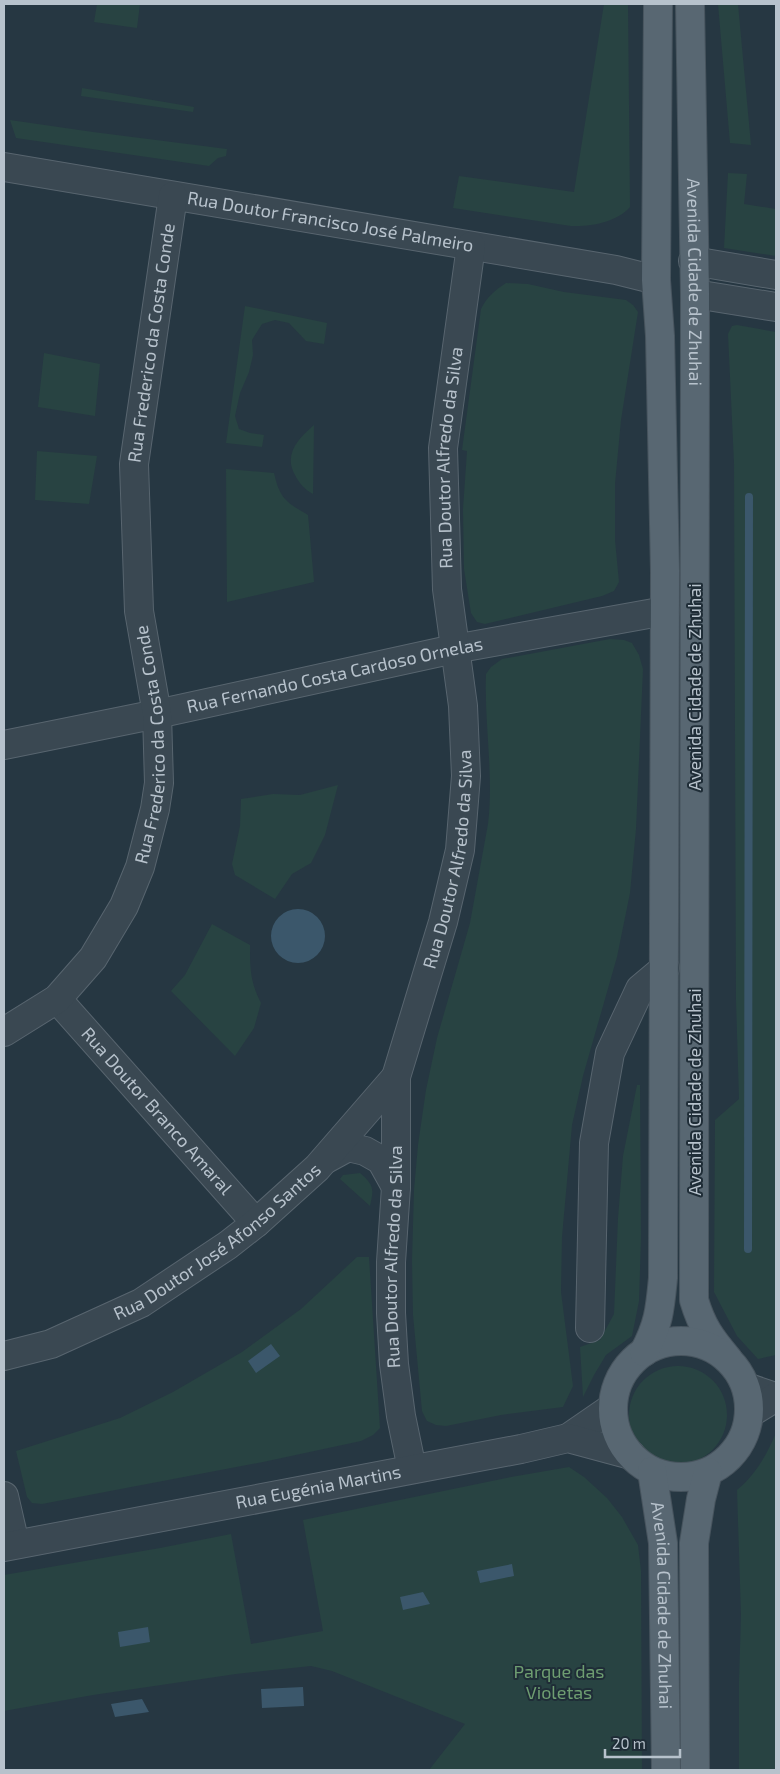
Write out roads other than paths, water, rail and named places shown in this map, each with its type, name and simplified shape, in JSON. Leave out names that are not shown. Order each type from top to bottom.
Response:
[{"type":"main road","name":"Avenida Cidade de Zhuhai","points":[[644,1352],[653,1334],[659,1314],[663,1278],[666,611],[660,336],[656,280],[658,4]]},
{"type":"main road","name":"Avenida Cidade de Zhuhai","points":[[690,4],[695,294],[694,1300],[700,1321],[711,1339],[728,1360]]},
{"type":"main road","points":[[687,1342],[709,1347],[728,1360],[738,1372],[748,1400],[746,1432],[737,1449],[724,1462],[708,1472],[690,1477],[670,1477],[641,1463],[620,1441],[614,1424],[613,1407],[617,1386],[628,1367],[644,1352],[664,1343],[687,1342]]},
{"type":"main road","name":"Avenida Cidade de Zhuhai","points":[[641,1463],[663,1543],[666,1770]]},
{"type":"main road","name":"Avenida Cidade de Zhuhai","points":[[695,1770],[694,1543],[700,1499],[708,1472]]},
{"type":"street","name":"Rua Doutor Francisco José Palmeiro","points":[[4,167],[616,270],[656,280]]},
{"type":"street","name":"Rua Frederico da Costa Conde","points":[[4,1032],[57,999],[93,958],[124,906],[140,867],[155,809],[159,783],[157,714],[139,611],[134,464],[173,196]]},
{"type":"street","name":"Rua Doutor Alfredo da Silva","points":[[412,1469],[401,1416],[394,1356],[391,1262],[396,1187],[396,1077],[443,922],[460,850],[466,776],[462,696],[447,589],[443,448],[471,246]]},
{"type":"street","points":[[694,261],[776,275]]},
{"type":"street","points":[[695,294],[776,307]]},
{"type":"street","name":"Rua Fernando Costa Cardoso Ornelas","points":[[4,745],[157,714],[454,649],[666,611]]},
{"type":"street","points":[[590,1328],[594,1143],[610,1053],[640,989],[665,968]]},
{"type":"street","name":"Rua Doutor Branco Amaral","points":[[57,999],[256,1223]]},
{"type":"street","name":"Rua Doutor José Afonso Santos","points":[[4,1356],[51,1344],[141,1303],[228,1245],[256,1223],[326,1159],[396,1077]]},
{"type":"street","points":[[326,1159],[348,1147],[365,1151],[381,1160],[396,1187]]},
{"type":"street","points":[[748,1400],[776,1397]]},
{"type":"street","points":[[568,1438],[613,1407]]},
{"type":"street","name":"Rua Eugénia Martins","points":[[9,1545],[521,1449],[568,1438],[641,1463]]},
{"type":"street","points":[[4,1496],[9,1545]]},
{"type":"water","points":[[293,909],[303,909],[313,913],[321,921],[325,936],[321,951],[313,959],[303,963],[293,963],[283,959],[275,951],[271,941],[271,931],[275,921],[283,913]]},
{"type":"water","points":[[271,1344],[280,1356],[256,1373],[248,1361]]},
{"type":"water","points":[[512,1564],[514,1576],[480,1583],[477,1571]]},
{"type":"water","points":[[423,1592],[430,1604],[403,1610],[400,1597]]},
{"type":"water","points":[[148,1627],[150,1642],[120,1647],[118,1632]]},
{"type":"water","points":[[303,1687],[304,1706],[262,1708],[261,1689]]},
{"type":"water","points":[[142,1699],[149,1712],[115,1717],[111,1704]]},
{"type":"waterway","points":[[748,1249],[749,497]]},
{"type":"park label","name":"Parque das Violetas","points":[[559,1682]]}]
